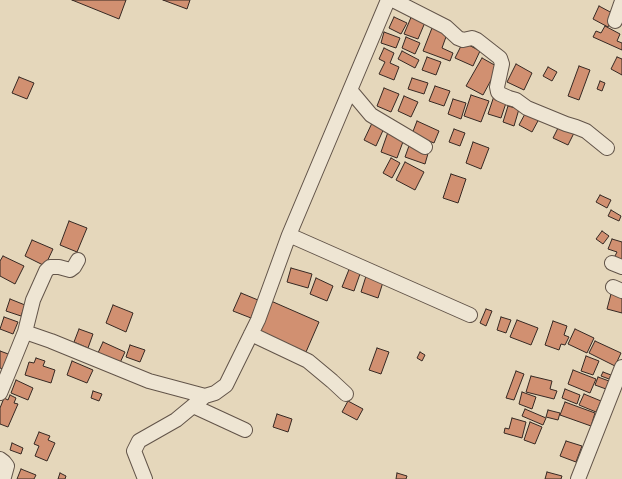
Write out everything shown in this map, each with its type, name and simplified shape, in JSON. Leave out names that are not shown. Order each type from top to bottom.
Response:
[{"type":"street","points":[[145,479],[134,451],[139,441],[176,420],[205,396],[215,393],[226,385],[258,320],[289,234],[388,0]]},
{"type":"street","points":[[393,0],[446,27],[458,38],[463,40],[472,38],[477,40],[500,58],[502,64],[497,87],[500,94],[516,100],[527,108],[586,131],[607,148]]},
{"type":"street","points":[[615,21],[622,1]]},
{"type":"street","points":[[350,90],[371,115],[425,147]]},
{"type":"street","points":[[289,234],[470,315]]},
{"type":"street","points":[[0,393],[25,332],[33,300],[46,271],[50,267],[59,267],[70,270],[74,267],[78,260]]},
{"type":"street","points":[[25,332],[51,340],[149,381],[205,396]]},
{"type":"street","points":[[251,334],[308,362],[346,394]]},
{"type":"street","points":[[578,479],[622,367]]},
{"type":"street","points":[[193,406],[245,430]]},
{"type":"street","points":[[0,459],[7,466],[4,477]]},
{"type":"building","points":[[72,0],[126,0],[119,19]]},
{"type":"building","points":[[163,0],[190,0],[187,9]]},
{"type":"building","points":[[599,6],[614,14],[608,27],[593,19]]},
{"type":"building","points":[[412,15],[426,20],[418,39],[404,34]]},
{"type":"building","points":[[394,17],[407,23],[401,34],[389,28]]},
{"type":"building","points":[[605,26],[620,34],[617,41],[622,43],[622,50],[593,37],[596,31],[601,33]]},
{"type":"building","points":[[432,28],[447,34],[442,48],[453,53],[450,61],[423,51]]},
{"type":"building","points":[[384,32],[400,38],[396,48],[381,43]]},
{"type":"building","points":[[406,37],[420,43],[415,54],[402,48]]},
{"type":"building","points":[[463,42],[480,51],[473,66],[455,58]]},
{"type":"building","points":[[384,48],[394,53],[390,63],[399,67],[394,80],[379,74],[385,62],[379,59]]},
{"type":"building","points":[[402,51],[419,60],[415,68],[398,59]]},
{"type":"building","points":[[427,57],[441,62],[436,75],[422,70]]},
{"type":"building","points":[[617,57],[622,59],[622,75],[611,69]]},
{"type":"building","points":[[482,58],[498,67],[483,95],[466,86]]},
{"type":"building","points":[[516,64],[532,73],[524,90],[507,82]]},
{"type":"building","points":[[579,66],[590,70],[579,100],[568,96]]},
{"type":"building","points":[[548,67],[557,72],[552,81],[543,76]]},
{"type":"building","points":[[19,77],[34,83],[27,99],[12,93]]},
{"type":"building","points":[[412,78],[428,83],[424,94],[408,89]]},
{"type":"building","points":[[600,81],[605,83],[602,91],[597,89]]},
{"type":"building","points":[[435,86],[450,91],[444,106],[429,101]]},
{"type":"building","points":[[384,88],[399,94],[391,112],[377,106]]},
{"type":"building","points":[[471,95],[489,101],[481,122],[464,116]]},
{"type":"building","points":[[404,96],[418,102],[411,117],[398,111]]},
{"type":"building","points":[[494,96],[507,100],[501,118],[488,114]]},
{"type":"building","points":[[453,99],[466,103],[461,119],[448,114]]},
{"type":"building","points":[[508,106],[519,109],[514,126],[503,122]]},
{"type":"building","points":[[526,112],[539,119],[532,132],[519,125]]},
{"type":"building","points":[[373,121],[385,126],[376,146],[364,140]]},
{"type":"building","points":[[417,121],[439,131],[434,143],[412,134]]},
{"type":"building","points":[[560,124],[575,131],[568,145],[553,138]]},
{"type":"building","points":[[454,129],[465,133],[460,146],[449,142]]},
{"type":"building","points":[[388,132],[404,139],[397,158],[381,152]]},
{"type":"building","points":[[473,142],[489,148],[481,169],[466,163]]},
{"type":"building","points":[[410,143],[429,150],[425,164],[405,157]]},
{"type":"building","points":[[391,158],[400,163],[392,178],[383,173]]},
{"type":"building","points":[[405,162],[424,172],[415,190],[396,180]]},
{"type":"building","points":[[451,174],[466,179],[458,203],[443,198]]},
{"type":"building","points":[[600,195],[611,200],[607,208],[596,202]]},
{"type":"building","points":[[611,210],[621,216],[619,221],[608,216]]},
{"type":"building","points":[[69,221],[87,228],[77,252],[60,245]]},
{"type":"building","points":[[602,231],[609,236],[603,244],[596,239]]},
{"type":"building","points":[[612,239],[622,242],[622,261],[614,258],[617,252],[608,249]]},
{"type":"building","points":[[32,240],[53,249],[45,266],[25,256]]},
{"type":"building","points":[[3,256],[24,266],[15,284],[0,276],[0,261]]},
{"type":"building","points":[[350,267],[361,271],[354,291],[342,287]]},
{"type":"building","points":[[291,268],[312,274],[308,288],[287,282]]},
{"type":"building","points":[[367,273],[384,279],[378,298],[361,292]]},
{"type":"building","points":[[316,278],[333,286],[327,301],[310,294]]},
{"type":"building","points":[[241,293],[258,300],[251,318],[233,311]]},
{"type":"building","points":[[611,294],[622,296],[622,313],[607,309]]},
{"type":"building","points":[[10,299],[25,305],[21,316],[6,311]]},
{"type":"building","points":[[271,301],[319,322],[306,352],[258,331]]},
{"type":"building","points":[[113,305],[133,313],[126,332],[106,323]]},
{"type":"building","points":[[486,309],[492,311],[486,326],[480,323]]},
{"type":"building","points":[[4,317],[18,322],[13,334],[0,329]]},
{"type":"building","points":[[501,317],[511,320],[506,333],[497,330]]},
{"type":"building","points":[[517,320],[538,328],[531,345],[510,337]]},
{"type":"building","points":[[553,321],[567,326],[564,335],[569,337],[565,345],[561,344],[559,350],[545,345]]},
{"type":"building","points":[[79,329],[93,334],[88,348],[74,342]]},
{"type":"building","points":[[575,329],[594,338],[587,353],[568,344]]},
{"type":"building","points":[[595,341],[621,353],[615,366],[589,353]]},
{"type":"building","points":[[103,342],[125,352],[119,365],[97,355]]},
{"type":"building","points":[[130,345],[145,350],[140,362],[126,357]]},
{"type":"building","points":[[377,348],[389,352],[381,374],[369,370]]},
{"type":"building","points":[[0,351],[11,355],[6,370],[0,368]]},
{"type":"building","points":[[420,352],[425,355],[422,361],[417,358]]},
{"type":"building","points":[[586,356],[599,361],[593,375],[581,371]]},
{"type":"building","points":[[36,358],[45,361],[43,366],[55,370],[51,383],[25,375],[29,362],[34,363]]},
{"type":"building","points":[[72,361],[93,370],[87,383],[67,375]]},
{"type":"building","points":[[573,370],[596,379],[590,393],[568,384]]},
{"type":"building","points":[[516,371],[524,374],[514,400],[506,398]]},
{"type":"building","points":[[603,372],[611,375],[609,379],[601,376]]},
{"type":"building","points":[[531,376],[552,381],[550,389],[557,391],[554,399],[526,392]]},
{"type":"building","points":[[598,377],[609,381],[606,389],[595,385]]},
{"type":"building","points":[[16,380],[33,388],[28,400],[11,393]]},
{"type":"building","points":[[565,389],[580,395],[577,404],[562,398]]},
{"type":"building","points":[[93,391],[102,394],[99,401],[91,398]]},
{"type":"building","points":[[522,392],[536,397],[532,409],[519,404]]},
{"type":"building","points":[[584,394],[601,401],[596,412],[579,405]]},
{"type":"building","points":[[10,395],[16,398],[14,403],[18,404],[8,427],[0,424],[0,408],[4,398],[8,400]]},
{"type":"building","points":[[348,401],[363,409],[357,420],[342,412]]},
{"type":"building","points":[[565,402],[595,413],[591,426],[560,415]]},
{"type":"building","points":[[525,409],[546,418],[543,425],[522,416]]},
{"type":"building","points":[[548,410],[560,413],[558,420],[546,417]]},
{"type":"building","points":[[277,414],[292,419],[288,432],[273,427]]},
{"type":"building","points":[[512,418],[526,422],[522,438],[504,433],[505,428],[509,429]]},
{"type":"building","points":[[530,422],[542,427],[535,444],[524,440]]},
{"type":"building","points":[[39,432],[50,436],[48,440],[55,443],[47,461],[35,456],[39,446],[34,444]]},
{"type":"building","points":[[566,441],[582,446],[576,462],[560,456]]},
{"type":"building","points":[[12,443],[23,448],[21,454],[10,450]]},
{"type":"building","points":[[21,469],[36,475],[34,479],[17,479]]},
{"type":"building","points":[[547,472],[562,476],[561,479],[545,479]]},
{"type":"building","points":[[60,473],[66,476],[65,479],[58,479]]},
{"type":"building","points":[[397,473],[407,476],[406,479],[396,479]]}]
